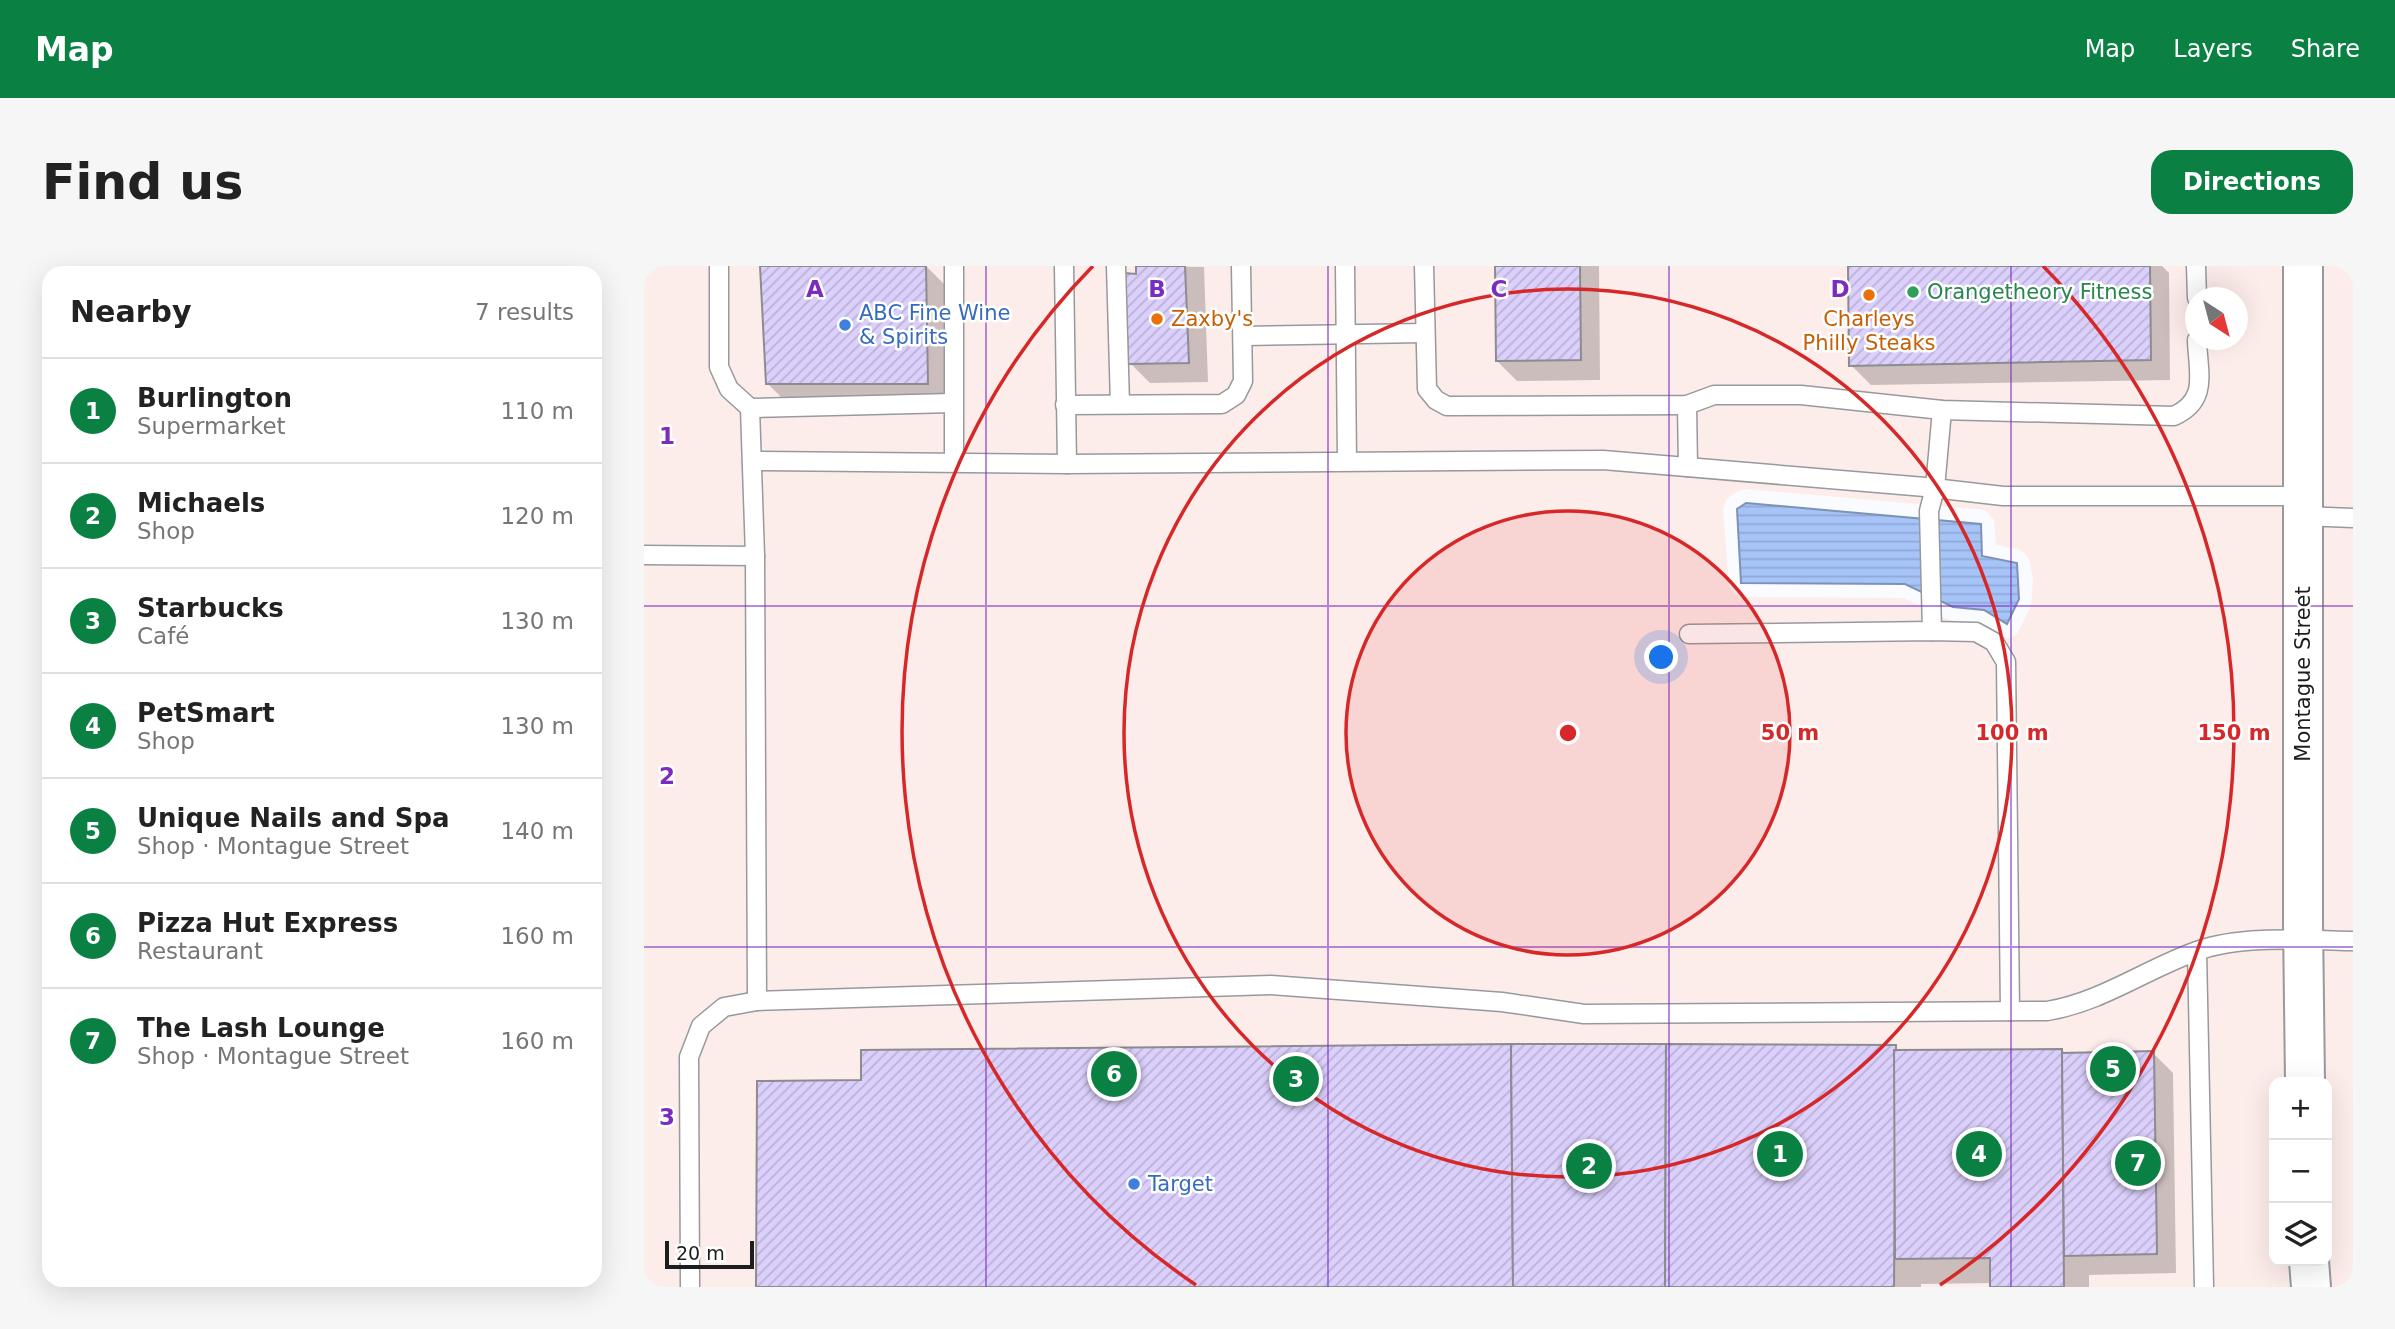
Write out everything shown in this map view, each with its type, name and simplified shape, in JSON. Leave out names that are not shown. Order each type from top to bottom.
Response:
[{"type":"street","name":"Montague Street","points":[[2303,266],[2305,1077]]},
{"type":"street","points":[[2309,1266],[2311,1287]]},
{"type":"lane","points":[[719,266],[719,367],[729,389],[750,408],[953,403]]},
{"type":"lane","points":[[954,266],[954,461]]},
{"type":"lane","points":[[1064,266],[1067,464]]},
{"type":"lane","points":[[1116,266],[1120,404]]},
{"type":"lane","points":[[1065,405],[1222,404],[1236,395],[1243,381],[1241,266]]},
{"type":"lane","points":[[1345,266],[1348,461]]},
{"type":"lane","points":[[1424,266],[1427,389],[1436,400],[1447,406],[1687,405],[1714,395],[1801,395],[1942,410],[2174,416],[2188,409],[2199,395],[2197,350]]},
{"type":"lane","points":[[2196,266],[2197,287]]},
{"type":"lane","points":[[1243,336],[1425,334]]},
{"type":"lane","points":[[1687,405],[1688,467]]},
{"type":"lane","points":[[750,408],[755,556],[757,1001]]},
{"type":"lane","points":[[1932,631],[1929,511],[1935,488],[1942,410]]},
{"type":"lane","points":[[752,461],[1067,464],[1603,460],[2003,496],[2302,506],[2353,518]]},
{"type":"lane","points":[[644,555],[755,556]]},
{"type":"lane","points":[[1689,634],[1976,632],[1994,642],[2006,662],[2010,1011]]},
{"type":"lane","points":[[690,1287],[689,1056],[701,1026],[724,1007],[757,1001],[1271,985],[1502,1002],[1584,1014],[2047,1011],[2090,1000],[2197,951],[2220,944],[2303,940],[2353,941]]},
{"type":"lane","points":[[2197,951],[2204,1287]]},
{"type":"shaded area","points":[[644,266],[2287,266],[2289,1077],[2269,1077],[2269,1266],[2294,1266],[2296,1287],[644,1287]],"holes":[[[1746,489],[1985,510],[1994,520],[1996,545],[2018,549],[2026,554],[2030,562],[2033,581],[2031,606],[2017,634],[2010,638],[1981,624],[1949,620],[1904,598],[1743,597],[1734,594],[1729,586],[1723,508],[1726,500],[1738,491]]]},
{"type":"shaded area","points":[[2319,266],[2353,266],[2353,1287],[2327,1287],[2327,1266],[2332,1266],[2332,1077],[2321,1077]]},
{"type":"water","points":[[1746,503],[1981,524],[1982,556],[2017,563],[2019,599],[2007,624],[1984,610],[1953,607],[1905,584],[1741,583],[1737,509]]},
{"type":"building","name":"ABC Fine Wine & Spirits","points":[[760,266],[926,266],[928,384],[766,384]]},
{"type":"building","name":"Zaxby's","points":[[1136,266],[1185,266],[1189,363],[1128,364],[1125,273],[1136,274]]},
{"type":"building","points":[[1495,266],[1580,266],[1581,360],[1496,361]]},
{"type":"building","points":[[1848,266],[2150,266],[2151,360],[1849,366]]},
{"type":"building","name":"Target","points":[[1511,1044],[1513,1287],[756,1287],[757,1081],[861,1080],[861,1050]]},
{"type":"building","points":[[1511,1044],[1666,1044],[1665,1287],[1513,1287]]},
{"type":"building","points":[[1666,1044],[1896,1045],[1894,1287],[1665,1287]]},
{"type":"building","points":[[2062,1049],[2064,1287],[1990,1287],[1990,1258],[1895,1259],[1894,1050]]},
{"type":"building","points":[[2154,1051],[2157,1254],[2064,1256],[2062,1053]]},
{"type":"place","name":"Orangetheory Fitness","points":[[1913,292]]},
{"type":"place","name":"Charleys Philly Steaks","points":[[1869,295]]},
{"type":"place","name":"Zaxby's","points":[[1157,319]]},
{"type":"place","name":"ABC Fine Wine & Spirits","points":[[845,325]]},
{"type":"place","name":"Unique Nails and Spa","points":[[2113,1069]]},
{"type":"place","name":"Pizza Hut Express","points":[[1114,1074]]},
{"type":"place","name":"Starbucks","points":[[1296,1079]]},
{"type":"place","name":"Burlington","points":[[1780,1154]]},
{"type":"place","name":"PetSmart","points":[[1979,1154]]},
{"type":"place","name":"The Lash Lounge","points":[[2138,1163]]},
{"type":"place","name":"Michaels","points":[[1589,1166]]},
{"type":"place","name":"Target","points":[[1134,1184]]}]
